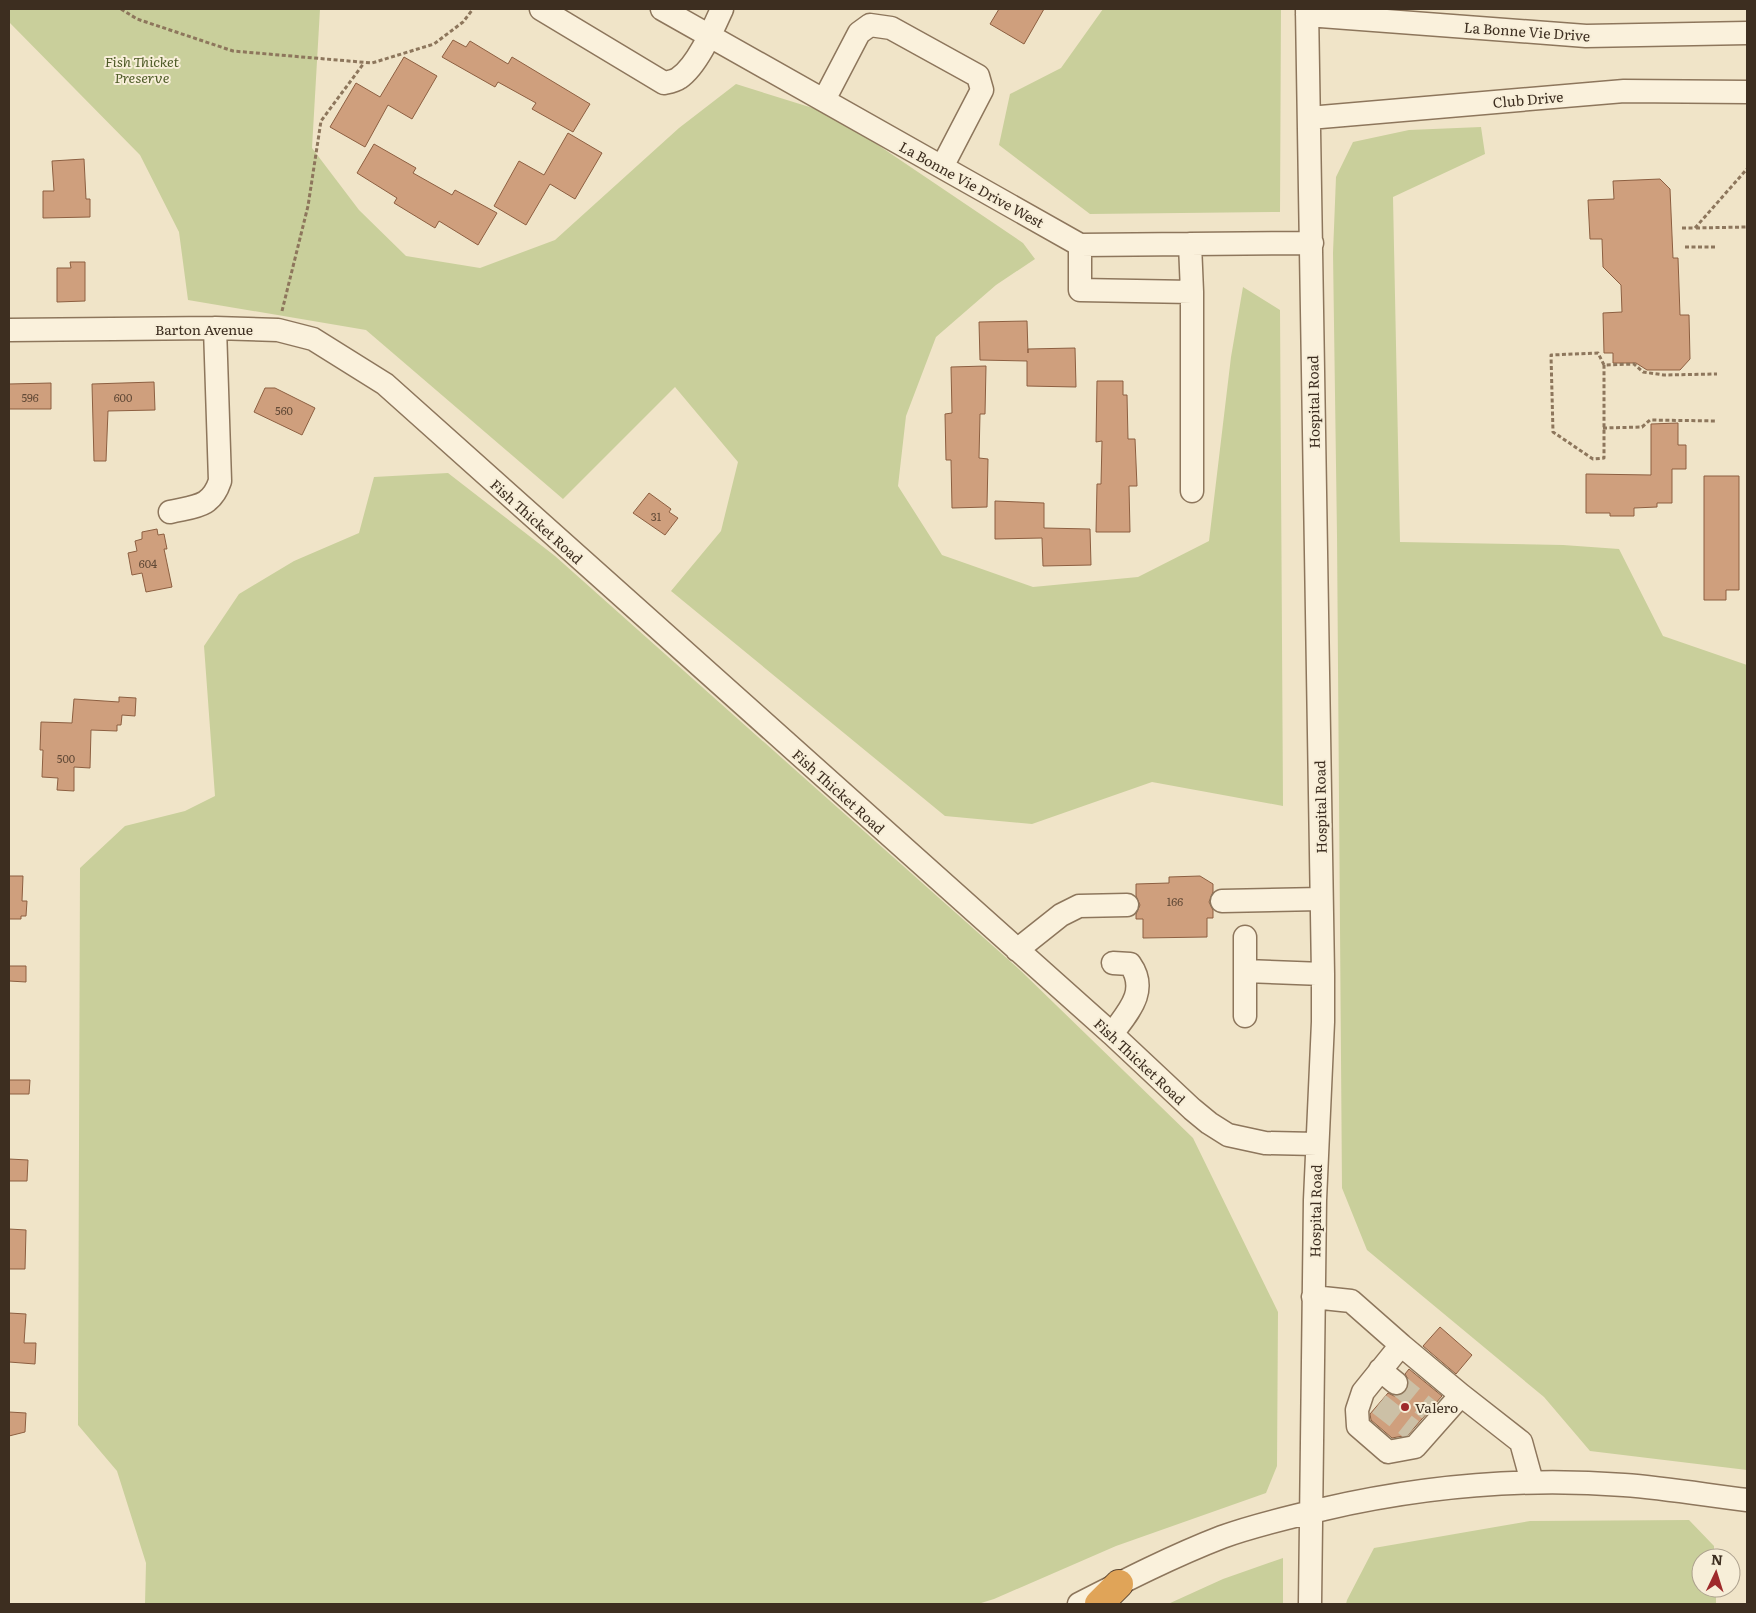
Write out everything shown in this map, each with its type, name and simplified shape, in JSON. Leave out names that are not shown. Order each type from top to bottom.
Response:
[{"type":"highway","points":[[1099,1604],[1119,1584]]},
{"type":"street","points":[[540,9],[664,84],[678,79],[690,67],[710,36],[722,9]]},
{"type":"street","name":"La Bonne Vie Drive West","points":[[662,9],[1080,245],[1312,243]]},
{"type":"street","name":"La Bonne Vie Drive","points":[[1307,12],[1586,36],[1747,33]]},
{"type":"street","name":"Hospital Road","points":[[1307,12],[1323,974],[1323,1022],[1316,1144],[1310,1604]]},
{"type":"street","points":[[824,100],[859,33],[873,17],[978,76],[982,90],[942,167]]},
{"type":"street","name":"Club Drive","points":[[1309,118],[1624,91],[1747,92]]},
{"type":"street","points":[[1190,244],[1192,292],[1192,492]]},
{"type":"street","points":[[1080,245],[1080,290],[1192,292]]},
{"type":"street","points":[[170,512],[205,504],[214,496],[220,481],[215,328]]},
{"type":"street","name":"Barton Avenue","points":[[9,330],[215,328],[278,330],[313,339],[384,384]]},
{"type":"street","name":"Fish Thicket Road","points":[[384,384],[1112,1034],[1209,1123],[1228,1135],[1265,1143],[1316,1144]]},
{"type":"street","points":[[1222,901],[1321,899]]},
{"type":"street","points":[[1017,950],[1061,915],[1079,906],[1127,905]]},
{"type":"street","points":[[1244,937],[1245,1016]]},
{"type":"street","points":[[1112,1034],[1134,1004],[1137,991],[1136,973],[1130,964],[1113,963]]},
{"type":"street","points":[[1245,971],[1323,974]]},
{"type":"street","points":[[1313,1297],[1351,1302],[1400,1345],[1521,1442],[1532,1482]]},
{"type":"street","points":[[1400,1345],[1388,1377],[1371,1398],[1357,1410],[1358,1426],[1388,1452],[1415,1447],[1418,1434],[1435,1414],[1461,1395]]},
{"type":"street","points":[[1079,1604],[1155,1566],[1223,1537],[1267,1522],[1398,1493],[1487,1484],[1532,1482],[1624,1485],[1747,1500]]},
{"type":"path","points":[[121,9],[137,19],[233,51],[372,63],[434,44],[463,22],[473,9]]},
{"type":"path","points":[[278,330],[308,206],[321,121],[364,62]]},
{"type":"path","points":[[1695,228],[1747,169]]},
{"type":"path","points":[[1682,228],[1747,226]]},
{"type":"path","points":[[1685,247],[1716,247]]},
{"type":"path","points":[[1598,353],[1604,365],[1604,458],[1593,458],[1553,432],[1551,354],[1598,353]]},
{"type":"path","points":[[1604,365],[1634,364],[1643,372],[1664,376],[1717,374]]},
{"type":"path","points":[[1604,428],[1642,427],[1650,420],[1718,421]]},
{"type":"green space","name":"Fish Thicket Preserve","points":[[9,9],[320,9],[312,148],[359,210],[406,256],[480,268],[555,240],[679,128],[736,84],[832,114],[1023,243],[1035,259],[996,285],[936,337],[906,416],[898,486],[942,555],[1033,587],[1138,577],[1209,541],[1231,357],[1243,287],[1280,310],[1283,806],[1152,782],[1032,824],[945,816],[671,591],[721,531],[738,462],[675,387],[563,499],[366,330],[188,300],[179,232],[140,155],[9,22]]},
{"type":"green space","points":[[1103,9],[1281,9],[1280,212],[1090,214],[999,145],[1010,94],[1061,68]]},
{"type":"green space","points":[[1481,127],[1485,154],[1393,197],[1400,542],[1563,545],[1619,549],[1663,636],[1747,665],[1747,1470],[1590,1451],[1544,1397],[1367,1250],[1342,1188],[1333,253],[1336,177],[1353,142],[1409,130]]},
{"type":"green space","points":[[448,473],[555,556],[1021,971],[1193,1138],[1278,1312],[1277,1466],[1266,1493],[1116,1546],[994,1599],[978,1604],[145,1604],[146,1563],[117,1471],[78,1425],[80,868],[125,826],[185,811],[215,796],[204,646],[239,594],[294,561],[359,533],[374,477]]},
{"type":"green space","points":[[1689,1520],[1714,1546],[1714,1548],[1691,1548],[1691,1598],[1716,1598],[1716,1604],[1346,1604],[1374,1548],[1530,1521]]},
{"type":"green space","points":[[1283,1558],[1283,1604],[1168,1604],[1223,1579]]},
{"type":"building","points":[[999,9],[1044,9],[1024,44],[990,24]]},
{"type":"building","points":[[453,40],[466,47],[470,41],[508,64],[512,57],[590,104],[573,132],[532,109],[536,103],[498,82],[495,87],[442,57]]},
{"type":"building","points":[[404,57],[437,76],[412,119],[388,105],[365,147],[330,127],[356,83],[380,97]]},
{"type":"building","points":[[568,133],[602,153],[575,199],[550,184],[526,225],[494,206],[519,161],[544,175]]},
{"type":"building","points":[[374,144],[416,168],[413,173],[452,195],[455,190],[497,213],[478,245],[439,221],[435,228],[394,203],[397,198],[357,173]]},
{"type":"building","points":[[84,159],[86,199],[90,199],[90,217],[43,218],[43,191],[54,191],[52,161]]},
{"type":"building","points":[[1660,179],[1670,189],[1673,258],[1678,258],[1680,315],[1689,315],[1690,359],[1680,370],[1647,370],[1636,363],[1613,363],[1613,353],[1604,353],[1603,313],[1622,312],[1621,285],[1603,267],[1602,239],[1590,239],[1588,200],[1614,199],[1613,181]]},
{"type":"building","points":[[70,262],[85,262],[85,301],[57,302],[57,268],[71,268]]},
{"type":"building","points":[[1027,321],[1028,353],[1028,349],[1075,348],[1076,387],[1027,386],[1027,361],[980,360],[979,322]]},
{"type":"building","points":[[986,366],[985,414],[980,414],[979,458],[988,459],[987,507],[952,508],[951,460],[946,460],[945,414],[952,413],[951,367]]},
{"type":"building","points":[[1097,381],[1123,381],[1123,395],[1127,395],[1128,439],[1135,439],[1137,486],[1129,486],[1130,532],[1096,532],[1097,484],[1101,484],[1102,441],[1096,442]]},
{"type":"building","points":[[154,382],[155,410],[108,411],[106,461],[94,461],[92,384]]},
{"type":"building","points":[[51,383],[51,409],[9,409],[9,384]]},
{"type":"building","points":[[265,388],[275,388],[315,408],[302,435],[254,412]]},
{"type":"building","points":[[1678,423],[1678,445],[1686,445],[1686,469],[1672,469],[1672,503],[1657,503],[1657,507],[1634,508],[1634,516],[1586,513],[1586,474],[1651,475],[1651,424]]},
{"type":"building","points":[[1704,476],[1739,476],[1739,590],[1726,590],[1726,600],[1704,600]]},
{"type":"building","points":[[649,493],[671,509],[669,512],[678,518],[665,535],[633,513]]},
{"type":"building","points":[[995,501],[1044,503],[1044,528],[1090,529],[1091,565],[1043,566],[1042,538],[995,539]]},
{"type":"building","points":[[157,529],[158,535],[164,534],[167,549],[164,549],[172,587],[146,592],[142,573],[132,575],[128,553],[137,551],[135,541],[142,539],[142,532]]},
{"type":"building","points":[[119,697],[136,698],[135,716],[122,715],[121,725],[117,725],[117,731],[91,730],[90,768],[74,767],[74,791],[57,790],[58,778],[42,777],[43,750],[40,750],[41,722],[72,723],[74,699],[119,702]]},
{"type":"building","points":[[9,876],[23,876],[22,901],[27,901],[26,916],[21,916],[21,919],[9,919]]},
{"type":"building","points":[[1200,876],[1213,884],[1213,892],[1209,902],[1213,910],[1213,918],[1207,918],[1207,937],[1143,938],[1143,919],[1136,919],[1140,905],[1136,896],[1136,884],[1169,883],[1169,877]]},
{"type":"building","points":[[9,966],[26,966],[26,982],[9,981]]},
{"type":"building","points":[[9,1080],[30,1080],[29,1094],[9,1094]]},
{"type":"building","points":[[9,1159],[28,1160],[27,1181],[9,1181]]},
{"type":"building","points":[[9,1229],[26,1230],[25,1269],[9,1269]]},
{"type":"building","points":[[9,1313],[26,1314],[24,1343],[36,1343],[35,1364],[9,1362]]},
{"type":"building","points":[[1440,1327],[1472,1355],[1456,1374],[1423,1346]]},
{"type":"building","points":[[1409,1369],[1442,1396],[1408,1435],[1392,1438],[1371,1420],[1370,1414],[1388,1393],[1394,1396],[1406,1392],[1409,1385],[1405,1374]]},
{"type":"building","points":[[9,1412],[26,1413],[25,1432],[9,1436]]},
{"type":"tunnel","points":[[1396,1383],[1429,1410]]},
{"type":"tunnel","points":[[1379,1404],[1412,1430]]},
{"type":"place","name":"Valero","points":[[1405,1407]]}]
